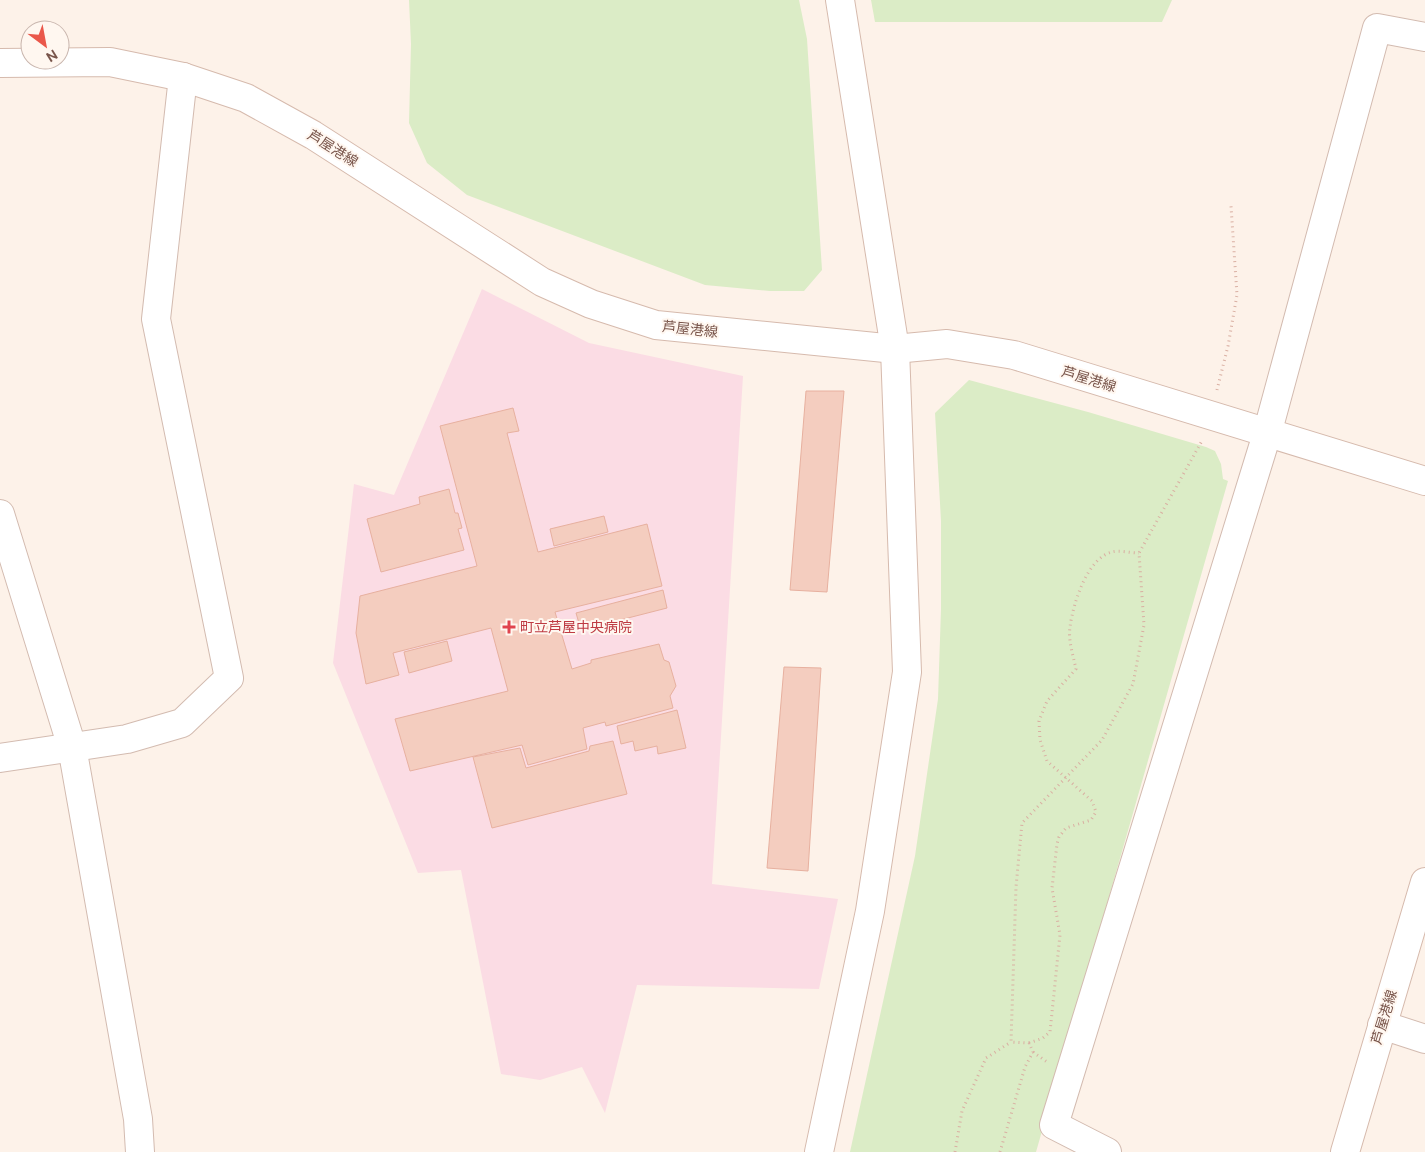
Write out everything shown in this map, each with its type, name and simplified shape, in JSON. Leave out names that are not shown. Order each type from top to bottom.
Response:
[{"type":"street","points":[[819,1152],[870,911],[907,672],[895,349],[840,0]]},
{"type":"street","points":[[1107,1152],[1054,1125],[1267,434],[1376,28],[1425,36]]},
{"type":"street","name":"芦屋港線","points":[[0,63],[110,62],[183,78],[246,98],[313,135],[542,282],[591,304],[656,325],[895,349],[948,344],[1014,355],[1425,481]]},
{"type":"street","points":[[0,758],[127,739],[182,723],[229,678],[156,319],[183,78]]},
{"type":"street","points":[[0,514],[72,747],[138,1119],[140,1152]]},
{"type":"street","name":"芦屋港線","points":[[1345,1152],[1425,882]]},
{"type":"street","points":[[1382,1025],[1425,1039]]},
{"type":"path","points":[[1011,1042],[1016,887],[1022,823],[1102,740],[1133,684],[1144,625],[1139,553],[1203,439],[1228,346],[1237,295],[1231,206]]},
{"type":"path","points":[[955,1152],[962,1111],[986,1058],[1011,1042],[1029,1044],[1043,1038],[1050,1032],[1060,934],[1052,888],[1059,837],[1066,828],[1091,820],[1096,812],[1092,801],[1047,762],[1040,740],[1039,721],[1046,701],[1076,669],[1070,638],[1070,626],[1082,583],[1099,559],[1112,552],[1139,553]]},
{"type":"path","points":[[1000,1152],[1025,1067],[1033,1052],[1029,1044]]},
{"type":"shaded area","points":[[482,289],[589,343],[743,376],[712,884],[838,899],[819,989],[637,985],[605,1113],[582,1067],[540,1080],[501,1074],[461,870],[418,873],[333,663],[354,484],[394,495]]},
{"type":"green space","points":[[409,0],[799,0],[807,39],[822,270],[804,291],[770,291],[705,285],[467,195],[427,163],[409,123],[411,44]]},
{"type":"green space","points":[[871,0],[1172,0],[1162,22],[875,22]]},
{"type":"green space","points":[[969,380],[1088,412],[1206,447],[1215,451],[1221,464],[1223,479],[1228,481],[1036,1152],[850,1152],[915,856],[938,699],[941,521],[935,413]]},
{"type":"building","points":[[806,391],[844,391],[827,592],[790,590]]},
{"type":"building","points":[[513,408],[519,431],[507,433],[538,552],[647,524],[662,586],[555,612],[572,669],[591,663],[591,660],[659,644],[664,660],[669,662],[676,686],[670,696],[673,708],[606,726],[605,722],[583,728],[587,749],[528,765],[522,745],[410,771],[395,719],[508,691],[491,628],[393,653],[399,675],[366,684],[356,633],[360,596],[477,566],[440,426]]},
{"type":"building","points":[[449,489],[455,513],[458,513],[462,528],[458,529],[464,550],[381,572],[367,519],[420,504],[419,497]]},
{"type":"building","points":[[604,516],[608,532],[554,546],[550,529]]},
{"type":"building","points":[[663,590],[667,608],[581,630],[576,613]]},
{"type":"building","points":[[447,641],[452,661],[409,673],[404,652]]},
{"type":"building","points":[[784,667],[821,668],[808,871],[767,868]]},
{"type":"building","points":[[677,710],[686,748],[658,754],[657,746],[635,751],[633,741],[621,744],[617,726]]},
{"type":"building","points":[[613,741],[627,794],[492,828],[473,757],[520,748],[526,768],[589,751],[590,746]]},
{"type":"place","name":"町立芦屋中央病院","points":[[509,627]]}]
